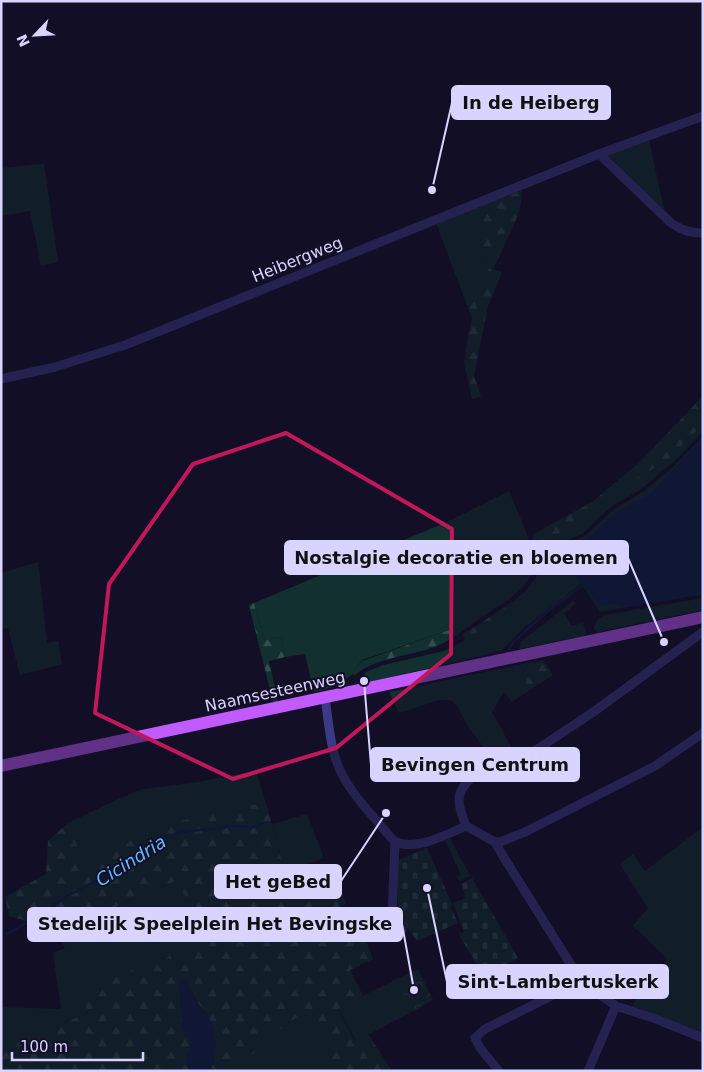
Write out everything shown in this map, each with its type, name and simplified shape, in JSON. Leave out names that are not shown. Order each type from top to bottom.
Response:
[{"type":"main road","name":"Naamsesteenweg","points":[[1,766],[703,617]]},
{"type":"street","name":"Heibergweg","points":[[1,379],[54,367],[125,345],[599,154],[703,116]]},
{"type":"street","points":[[599,154],[671,223],[681,230],[703,233]]},
{"type":"street","points":[[703,632],[592,713],[536,750],[497,762],[469,780],[461,790],[459,800],[466,826],[495,842],[581,981],[616,1006],[656,1019],[703,1038]]},
{"type":"street","points":[[325,698],[332,746],[342,776],[360,801],[395,842],[424,843],[466,826]]},
{"type":"street","points":[[495,842],[503,841],[525,832],[655,766],[703,733]]},
{"type":"street","points":[[395,842],[392,917],[402,930]]},
{"type":"street","points":[[387,928],[394,920]]},
{"type":"street","points":[[499,1071],[480,1048],[475,1038],[485,1029],[581,981]]},
{"type":"street","points":[[588,1071],[616,1006]]},
{"type":"highlighted area","points":[[286,433],[452,529],[451,654],[336,748],[233,779],[95,713],[109,584],[193,464]]},
{"type":"green space","points":[[649,140],[665,214],[607,156],[608,154]]},
{"type":"green space","points":[[44,164],[58,262],[41,266],[30,211],[1,216],[1,168]]},
{"type":"green space","points":[[522,190],[516,220],[493,269],[502,272],[488,306],[474,376],[481,396],[472,399],[464,363],[472,319],[468,308],[489,268],[471,210]]},
{"type":"green space","points":[[471,210],[489,268],[469,310],[436,223]]},
{"type":"green space","points":[[703,396],[703,424],[668,460],[605,501],[574,526],[540,543],[544,558],[539,560],[532,535],[592,502],[639,463]]},
{"type":"green space","points":[[703,424],[703,431],[678,458],[640,490],[615,504],[583,533],[562,543],[544,558],[540,543],[574,526],[605,501],[668,460]]},
{"type":"green space","points":[[703,436],[703,594],[600,612],[581,584],[525,627],[501,651],[366,683],[359,680],[366,672],[383,665],[444,651],[462,642],[537,593],[548,573],[544,563],[565,545],[585,536],[613,510],[643,492],[671,469]]},
{"type":"green space","points":[[509,491],[531,547],[534,563],[532,573],[517,592],[479,619],[476,613],[449,630],[362,660],[352,674],[340,685],[314,692],[305,654],[285,657],[281,637],[264,640],[254,603],[449,521]]},
{"type":"green space","points":[[38,562],[47,643],[58,641],[62,664],[20,675],[8,628],[1,629],[1,573]]},
{"type":"green space","points":[[544,563],[548,576],[544,586],[537,593],[465,640],[462,635],[524,593],[537,576],[540,564]]},
{"type":"green space","points":[[703,598],[703,610],[597,632],[594,628],[598,620],[605,615]]},
{"type":"green space","points":[[573,601],[576,604],[564,613],[571,626],[583,623],[586,632],[584,636],[519,649],[522,641]]},
{"type":"green space","points":[[254,603],[264,640],[281,637],[285,657],[269,661],[278,701],[273,702],[249,605]]},
{"type":"green space","points":[[476,613],[479,619],[445,642],[432,648],[373,664],[355,675],[352,674],[362,661],[449,630]]},
{"type":"green space","points":[[543,660],[553,675],[530,690],[521,675],[528,663]]},
{"type":"green space","points":[[528,663],[521,675],[530,690],[512,702],[504,692],[492,712],[514,752],[492,759],[467,724],[457,706],[451,700],[439,700],[399,713],[389,692]]},
{"type":"green space","points":[[256,771],[268,810],[258,804],[158,828],[84,864],[68,823],[143,789],[193,783]]},
{"type":"green space","points":[[258,804],[268,810],[280,856],[292,880],[302,886],[320,891],[341,890],[346,904],[336,909],[344,932],[361,927],[373,959],[350,970],[363,996],[338,1009],[355,1041],[368,1034],[392,1071],[329,1071],[332,1063],[323,1027],[314,1017],[305,1015],[294,1019],[271,1036],[255,1053],[237,1063],[235,1071],[215,1071],[211,1068],[214,1062],[207,1013],[199,1005],[186,981],[182,981],[179,985],[186,1035],[192,1043],[187,1055],[189,1071],[1,1071],[1,1049],[88,1013],[80,991],[170,955],[179,969],[208,919],[184,895],[178,880],[134,897],[105,913],[84,914],[65,948],[55,929],[9,916],[5,897],[46,874],[48,841],[68,823],[84,863],[158,828],[203,814]]},
{"type":"green space","points":[[307,814],[324,858],[288,872],[280,856],[272,824]]},
{"type":"green space","points":[[703,827],[703,1033],[632,1006],[668,959],[633,926],[648,908],[620,864],[633,854],[645,871]]},
{"type":"green space","points":[[450,838],[470,876],[459,881],[457,877],[461,875],[445,840]]},
{"type":"green space","points":[[427,848],[452,904],[450,906],[458,923],[417,941],[398,915],[398,860]]},
{"type":"green space","points":[[472,878],[518,958],[484,976],[458,933],[464,932],[453,903],[466,898],[461,884]]},
{"type":"green space","points":[[178,880],[184,895],[208,919],[179,969],[170,955],[81,991],[88,1013],[1,1049],[1,1007],[61,1009],[53,953],[65,948],[84,914],[105,913],[134,897]]},
{"type":"green space","points":[[418,969],[433,1000],[412,1012],[395,980]]},
{"type":"green space","points":[[395,980],[412,1012],[356,1041],[338,1008]]},
{"type":"green space","points":[[304,1015],[314,1017],[323,1027],[332,1063],[329,1071],[235,1071],[237,1063],[255,1053],[271,1036],[294,1019]]},
{"type":"water","points":[[703,436],[703,594],[624,608],[618,604],[599,605],[581,584],[567,561],[581,544],[613,515],[649,494],[670,474]]},
{"type":"water","points":[[182,981],[186,981],[197,1002],[211,1021],[215,1034],[216,1048],[211,1068],[215,1071],[189,1071],[187,1055],[192,1043],[187,1036],[182,1022],[179,985]]},
{"type":"waterway","name":"Cicindria","points":[[509,649],[514,641],[548,611],[583,585]]},
{"type":"waterway","name":"Cicindria","points":[[7,934],[43,913],[62,899],[145,854],[152,845],[164,838],[182,832],[235,826],[253,827],[266,823]]},
{"type":"place","name":"In de Heiberg","points":[[432,190]]},
{"type":"place","name":"Nostalgie decoratie en bloemen","points":[[664,642]]},
{"type":"place","name":"Bevingen Centrum","points":[[364,681]]},
{"type":"place","name":"Het geBed","points":[[386,813]]},
{"type":"place","name":"Sint-Lambertuskerk","points":[[427,888]]},
{"type":"place","name":"Stedelijk Speelplein Het Bevingske","points":[[414,990]]}]
